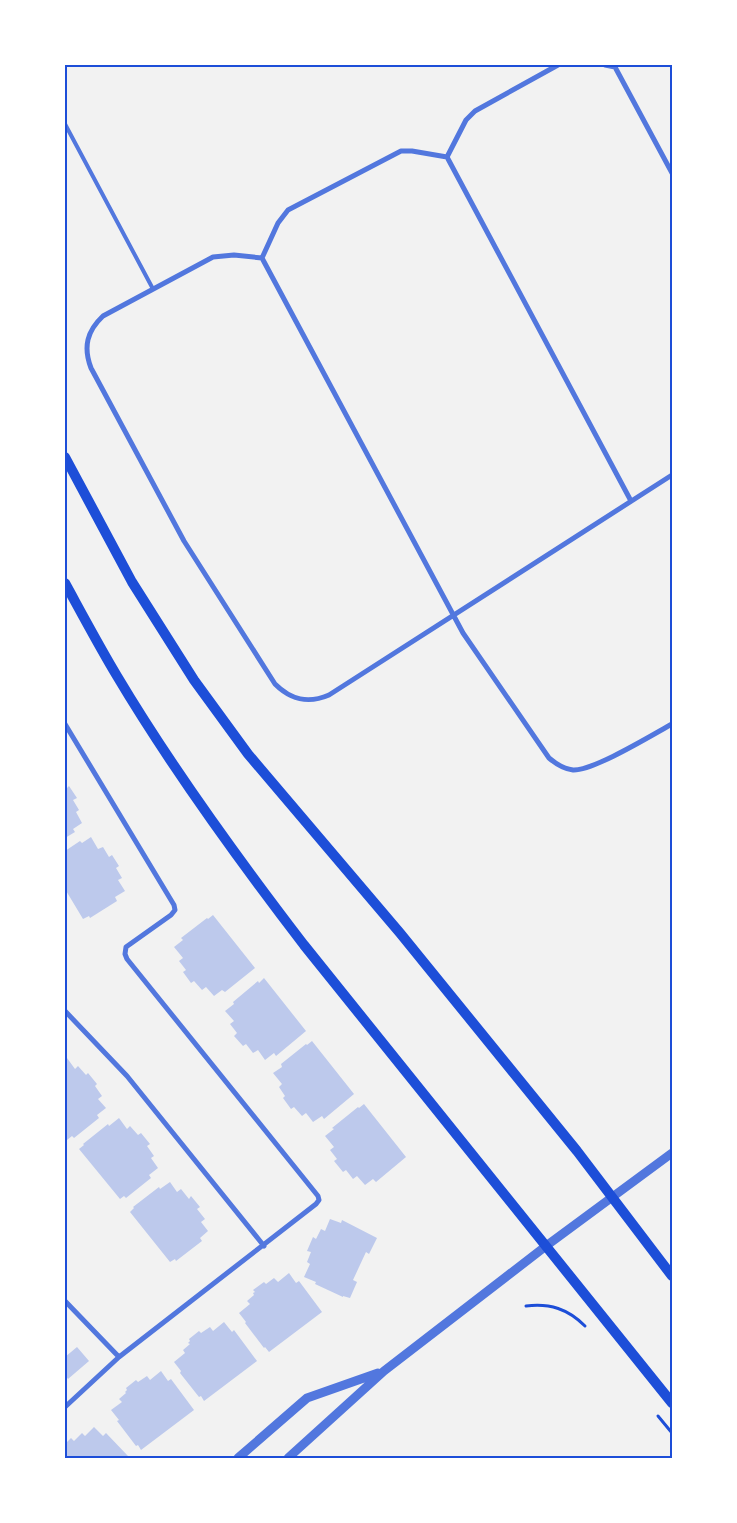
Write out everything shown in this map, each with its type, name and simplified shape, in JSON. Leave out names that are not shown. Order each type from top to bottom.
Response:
[{"type":"main road","points":[[65,457],[132,582],[194,680],[248,754],[400,933],[613,1198],[672,1276]]},
{"type":"main road","points":[[65,583],[118,677],[174,766],[234,852],[304,945],[672,1403]]},
{"type":"street","points":[[446,157],[466,120],[476,111],[558,65]]},
{"type":"street","points":[[605,65],[615,66],[672,173]]},
{"type":"street","points":[[262,258],[278,223],[288,210],[401,151],[446,157]]},
{"type":"street","points":[[446,157],[631,501]]},
{"type":"street","points":[[262,258],[234,255],[213,258],[104,316],[90,331],[87,341],[87,359],[184,541],[275,684],[290,696],[309,700],[320,699],[329,695],[672,475]]},
{"type":"street","points":[[262,258],[463,634],[549,758],[556,764],[572,770],[590,768],[672,724]]},
{"type":"street","points":[[65,724],[174,905],[175,910],[171,915],[126,947],[125,954],[318,1196],[319,1200],[264,1246],[119,1357],[65,1406]]},
{"type":"street","points":[[65,1010],[127,1076],[264,1246]]},
{"type":"street","points":[[288,1458],[384,1371],[546,1246],[672,1153]]},
{"type":"street","points":[[65,1301],[119,1357]]},
{"type":"street","points":[[238,1458],[307,1398],[384,1371]]},
{"type":"lane","points":[[65,124],[153,289]]},
{"type":"path","points":[[526,1306],[540,1304],[555,1306],[576,1317],[590,1333]]},
{"type":"path","points":[[654,1412],[672,1433]]},
{"type":"building","points":[[65,785],[67,788],[69,786],[77,798],[73,800],[79,810],[76,812],[82,823],[73,829],[75,832],[65,838]]},
{"type":"building","points":[[91,837],[98,849],[103,847],[109,857],[112,855],[119,866],[116,868],[122,878],[118,880],[125,891],[115,897],[117,901],[90,918],[89,916],[83,919],[65,889],[65,851],[80,841],[82,843]]},
{"type":"building","points":[[213,915],[255,968],[225,992],[222,990],[214,996],[206,987],[202,990],[194,981],[191,983],[183,972],[186,970],[179,961],[183,958],[174,947],[183,940],[181,938]]},
{"type":"building","points":[[264,978],[306,1031],[276,1056],[274,1053],[265,1060],[258,1050],[253,1053],[246,1044],[243,1046],[234,1036],[237,1033],[230,1024],[234,1021],[225,1011],[234,1004],[233,1002]]},
{"type":"building","points":[[312,1041],[354,1094],[324,1119],[322,1116],[313,1122],[306,1113],[302,1116],[294,1107],[291,1109],[283,1098],[285,1096],[279,1087],[282,1084],[273,1073],[282,1067],[281,1064]]},
{"type":"building","points":[[67,1058],[75,1069],[78,1066],[86,1075],[88,1073],[97,1084],[95,1086],[102,1096],[98,1099],[106,1108],[97,1115],[99,1118],[74,1138],[72,1136],[67,1140],[65,1137],[65,1060]]},
{"type":"building","points":[[364,1104],[406,1157],[376,1182],[373,1179],[365,1185],[357,1176],[353,1179],[346,1170],[343,1172],[334,1161],[337,1159],[330,1150],[334,1147],[325,1136],[334,1129],[332,1128]]},
{"type":"building","points":[[119,1118],[127,1129],[130,1126],[138,1135],[141,1133],[150,1144],[147,1146],[154,1156],[151,1158],[158,1168],[149,1175],[151,1178],[126,1198],[124,1196],[120,1199],[79,1149],[108,1124],[109,1126]]},
{"type":"building","points":[[170,1182],[177,1192],[181,1189],[189,1199],[191,1196],[200,1207],[197,1209],[205,1219],[201,1222],[208,1231],[200,1238],[202,1241],[176,1261],[175,1259],[170,1262],[130,1212],[133,1207],[159,1187],[160,1189]]},
{"type":"building","points":[[330,1219],[341,1223],[342,1220],[377,1238],[369,1254],[366,1252],[353,1280],[357,1282],[350,1298],[343,1297],[304,1277],[310,1264],[307,1262],[311,1252],[307,1251],[313,1237],[316,1239],[321,1229],[325,1231]]},
{"type":"building","points":[[289,1273],[296,1283],[299,1281],[322,1312],[269,1352],[264,1348],[239,1313],[250,1304],[247,1301],[254,1295],[253,1293],[255,1292],[253,1290],[274,1278],[278,1282]]},
{"type":"building","points":[[224,1322],[232,1332],[234,1330],[257,1361],[204,1401],[180,1373],[181,1371],[174,1362],[185,1353],[183,1350],[190,1344],[188,1343],[189,1339],[199,1331],[201,1333],[210,1327],[213,1331]]},
{"type":"building","points":[[77,1347],[89,1361],[68,1379],[65,1375],[65,1357]]},
{"type":"building","points":[[161,1371],[168,1381],[171,1379],[194,1410],[141,1450],[117,1421],[119,1420],[111,1410],[122,1402],[119,1399],[126,1393],[126,1388],[136,1380],[138,1382],[147,1376],[150,1380]]},
{"type":"building","points":[[94,1427],[103,1436],[106,1433],[128,1458],[65,1458],[65,1444],[71,1438],[74,1441],[82,1433],[85,1436]]}]
